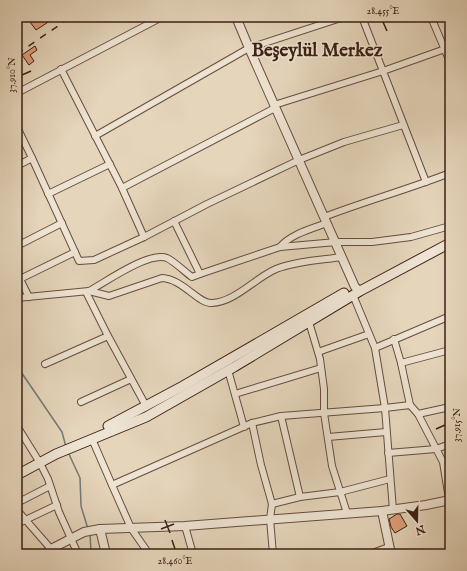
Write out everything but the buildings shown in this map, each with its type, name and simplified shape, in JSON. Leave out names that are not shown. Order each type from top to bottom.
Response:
[{"type":"main road","points":[[17,475],[55,452],[146,417],[226,367],[450,237]]},
{"type":"main road","points":[[91,437],[146,406],[226,367],[309,322],[356,291],[448,245]]},
{"type":"main road","points":[[17,468],[38,461]]},
{"type":"street","points":[[17,20],[21,17]]},
{"type":"street","points":[[17,93],[162,17]]},
{"type":"street","points":[[236,17],[336,242],[356,291],[369,334],[375,348],[385,408],[393,510]]},
{"type":"street","points":[[95,136],[249,48],[344,17]]},
{"type":"street","points":[[362,17],[426,182]]},
{"type":"street","points":[[432,17],[450,62]]},
{"type":"street","points":[[122,188],[275,107],[445,49]]},
{"type":"street","points":[[62,69],[122,188],[144,237]]},
{"type":"street","points":[[17,127],[79,262],[94,260],[144,237],[299,160],[344,142],[403,124]]},
{"type":"street","points":[[17,166],[32,158]]},
{"type":"street","points":[[48,194],[110,164]]},
{"type":"street","points":[[280,247],[285,241],[359,204],[450,173]]},
{"type":"street","points":[[174,221],[200,274]]},
{"type":"street","points":[[17,246],[62,223]]},
{"type":"street","points":[[88,291],[144,260],[157,257],[167,258],[192,277],[280,247],[336,242],[372,242],[411,237],[450,226]]},
{"type":"street","points":[[29,297],[20,279],[75,252]]},
{"type":"street","points":[[17,298],[88,291],[109,296],[162,278],[170,278],[181,284],[201,300],[211,304],[226,300],[276,269],[296,264],[342,257]]},
{"type":"street","points":[[88,291],[108,336],[146,406]]},
{"type":"street","points":[[375,348],[450,316]]},
{"type":"street","points":[[309,322],[321,368],[324,389],[324,413],[332,466],[347,513]]},
{"type":"street","points":[[318,352],[369,334]]},
{"type":"street","points":[[46,364],[108,336]]},
{"type":"street","points":[[17,510],[26,520],[48,552],[84,532],[96,530],[185,526],[393,510],[449,502],[443,462],[418,414],[410,404],[401,362],[394,339]]},
{"type":"street","points":[[401,362],[450,350]]},
{"type":"street","points":[[226,367],[244,427]]},
{"type":"street","points":[[235,394],[321,368]]},
{"type":"street","points":[[81,402],[131,378]]},
{"type":"street","points":[[112,485],[252,423],[281,416],[385,408],[410,404]]},
{"type":"street","points":[[418,414],[450,407]]},
{"type":"street","points":[[281,416],[300,497]]},
{"type":"street","points":[[252,423],[261,465],[272,504],[270,519],[273,554]]},
{"type":"street","points":[[18,428],[38,461],[50,486],[78,554]]},
{"type":"street","points":[[328,437],[386,432]]},
{"type":"street","points":[[91,437],[131,528],[149,554]]},
{"type":"street","points":[[388,453],[436,449],[450,444]]},
{"type":"street","points":[[272,504],[300,497],[340,492],[390,479]]},
{"type":"street","points":[[17,503],[50,486]]},
{"type":"street","points":[[17,524],[57,505]]},
{"type":"street","points":[[369,554],[390,550],[382,510]]},
{"type":"street","points":[[185,526],[193,554]]},
{"type":"street","points":[[96,530],[106,554]]},
{"type":"waterway","points":[[17,366],[62,432],[66,447]]},
{"type":"waterway","points":[[68,452],[80,478],[81,506],[88,529]]},
{"type":"waterway","points":[[90,534],[91,551],[93,554]]},
{"type":"railway","points":[[17,54],[71,17]]},
{"type":"district","name":"Beşeylül Merkez","points":[[317,49]]}]
